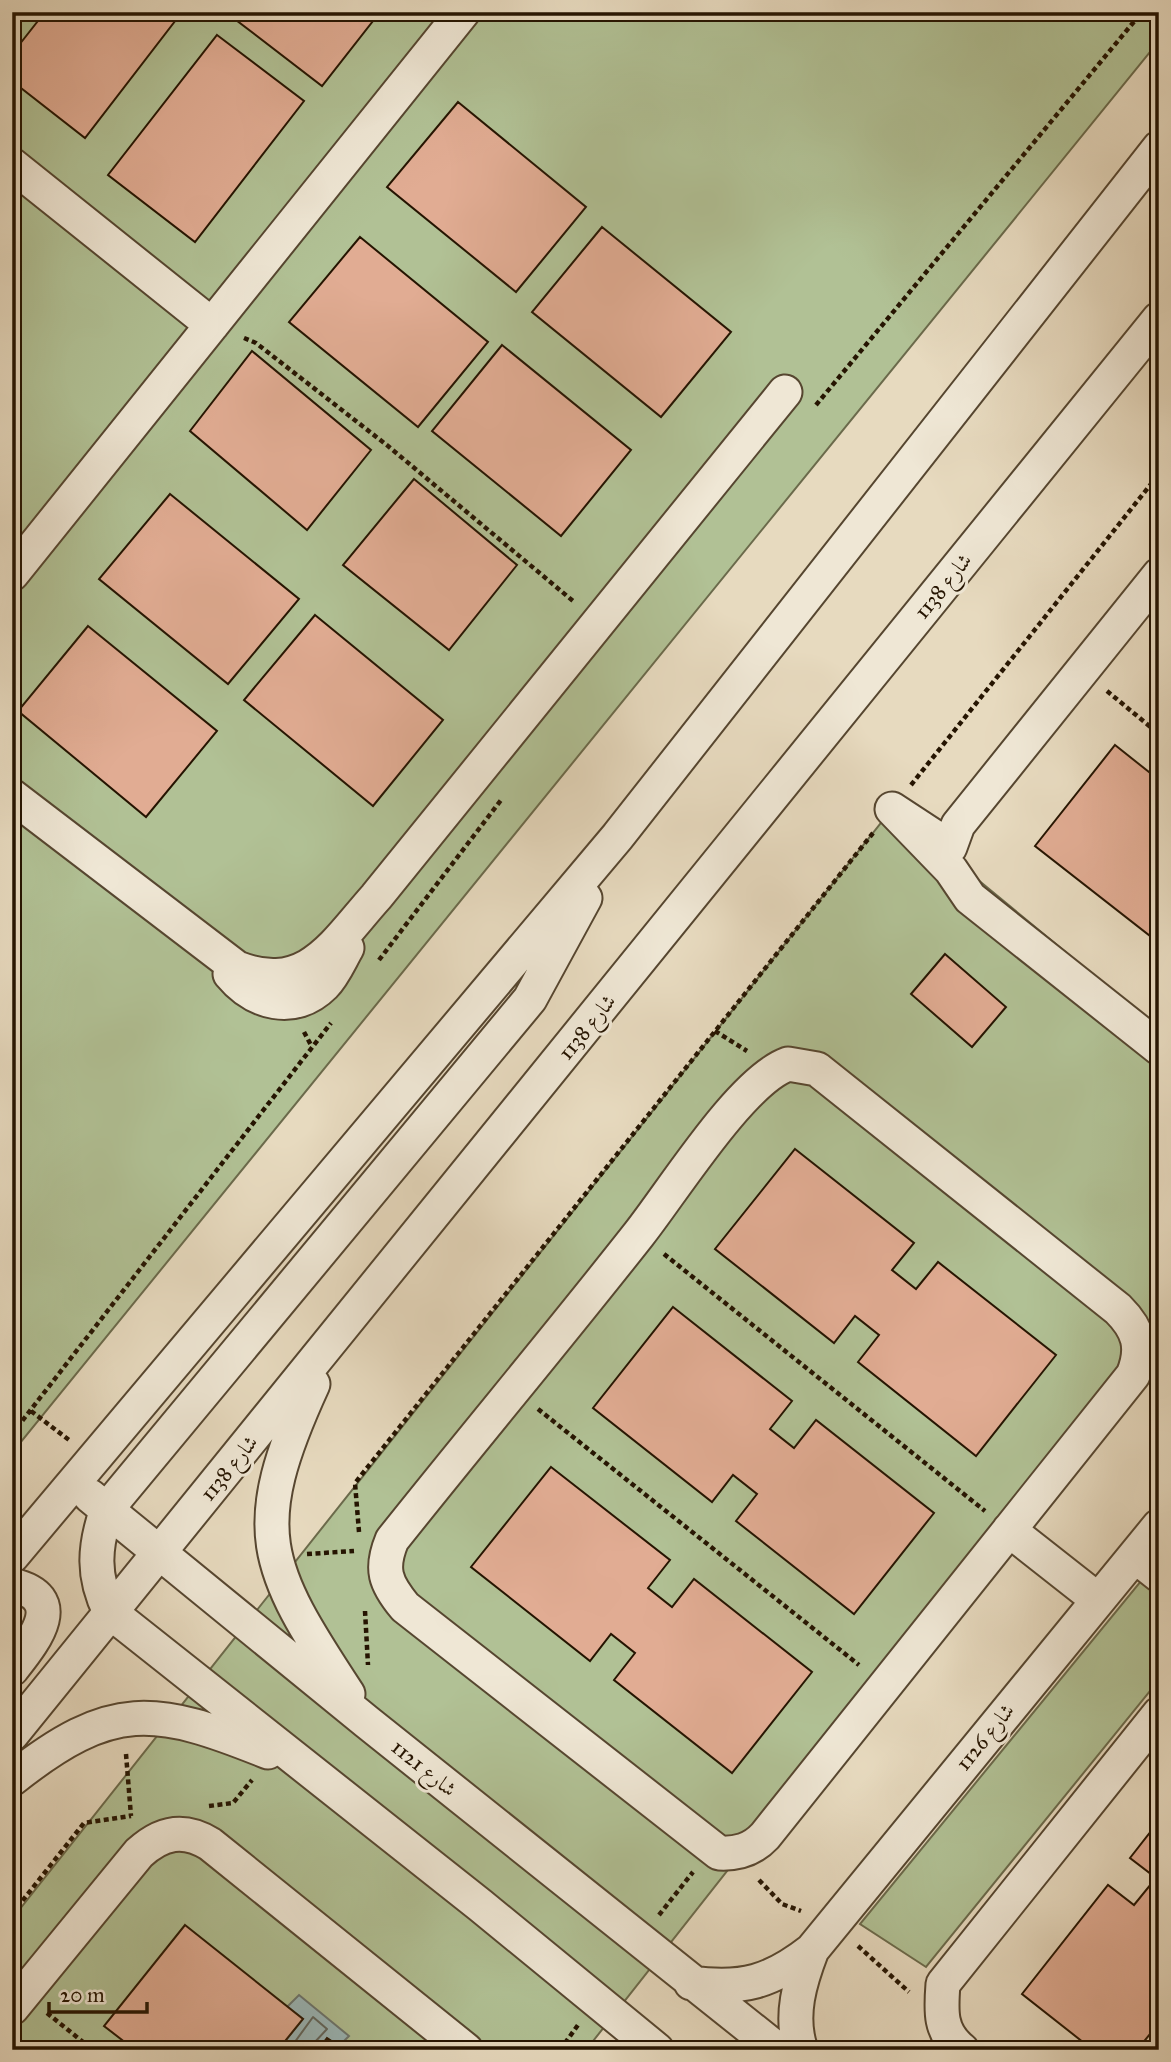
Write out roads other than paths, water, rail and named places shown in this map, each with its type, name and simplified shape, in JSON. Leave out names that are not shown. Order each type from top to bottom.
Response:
[{"type":"street","points":[[12,573],[463,12]]},
{"type":"street","points":[[12,1556],[618,836],[1159,148]]},
{"type":"street","points":[[12,165],[212,325]]},
{"type":"street","name":"شارع 1138","points":[[12,1734],[1159,319]]},
{"type":"street","points":[[12,796],[210,951],[250,994],[269,1002],[290,1003],[309,997],[325,984],[376,897],[785,392]]},
{"type":"street","points":[[1159,575],[958,825],[950,847],[892,809],[951,870],[970,898],[1159,1048]]},
{"type":"street","points":[[618,836],[530,999],[107,1509],[94,1562],[100,1591],[110,1612],[299,1764],[481,1905],[633,2039],[657,2050]]},
{"type":"street","points":[[802,1064],[825,1074],[1118,1309],[1139,1337],[1139,1360],[1133,1375],[1009,1530],[761,1840],[733,1854],[710,1849],[405,1607],[388,1585],[383,1570],[392,1540],[639,1234],[748,1091],[775,1069],[802,1064]]},
{"type":"street","points":[[333,1341],[294,1425],[271,1500],[270,1536],[289,1599],[367,1722]]},
{"type":"street","name":"شارع 1121","points":[[83,1469],[107,1509],[367,1722],[778,2050]]},
{"type":"street","name":"شارع 1126","points":[[691,1983],[723,1987],[756,1982],[786,1970],[813,1950],[1098,1600],[1147,1566],[1159,1526]]},
{"type":"street","points":[[1009,1530],[1098,1600]]},
{"type":"street","points":[[12,1586],[25,1588],[36,1596],[43,1609],[44,1625],[12,1669]]},
{"type":"street","points":[[962,2050],[940,2020],[943,1984],[1159,1714]]},
{"type":"street","points":[[12,1779],[44,1754],[82,1732],[123,1718],[180,1721],[299,1764]]},
{"type":"street","points":[[18,2001],[139,1853],[162,1836],[189,1834],[210,1844],[466,2050]]},
{"type":"street","name":"شارع 1126","points":[[801,2050],[796,2012],[800,1980],[813,1950]]},
{"type":"water","points":[[299,1995],[349,2036],[339,2046],[327,2038],[318,2050],[286,2050],[281,2046],[303,2019],[287,2007]]}]
